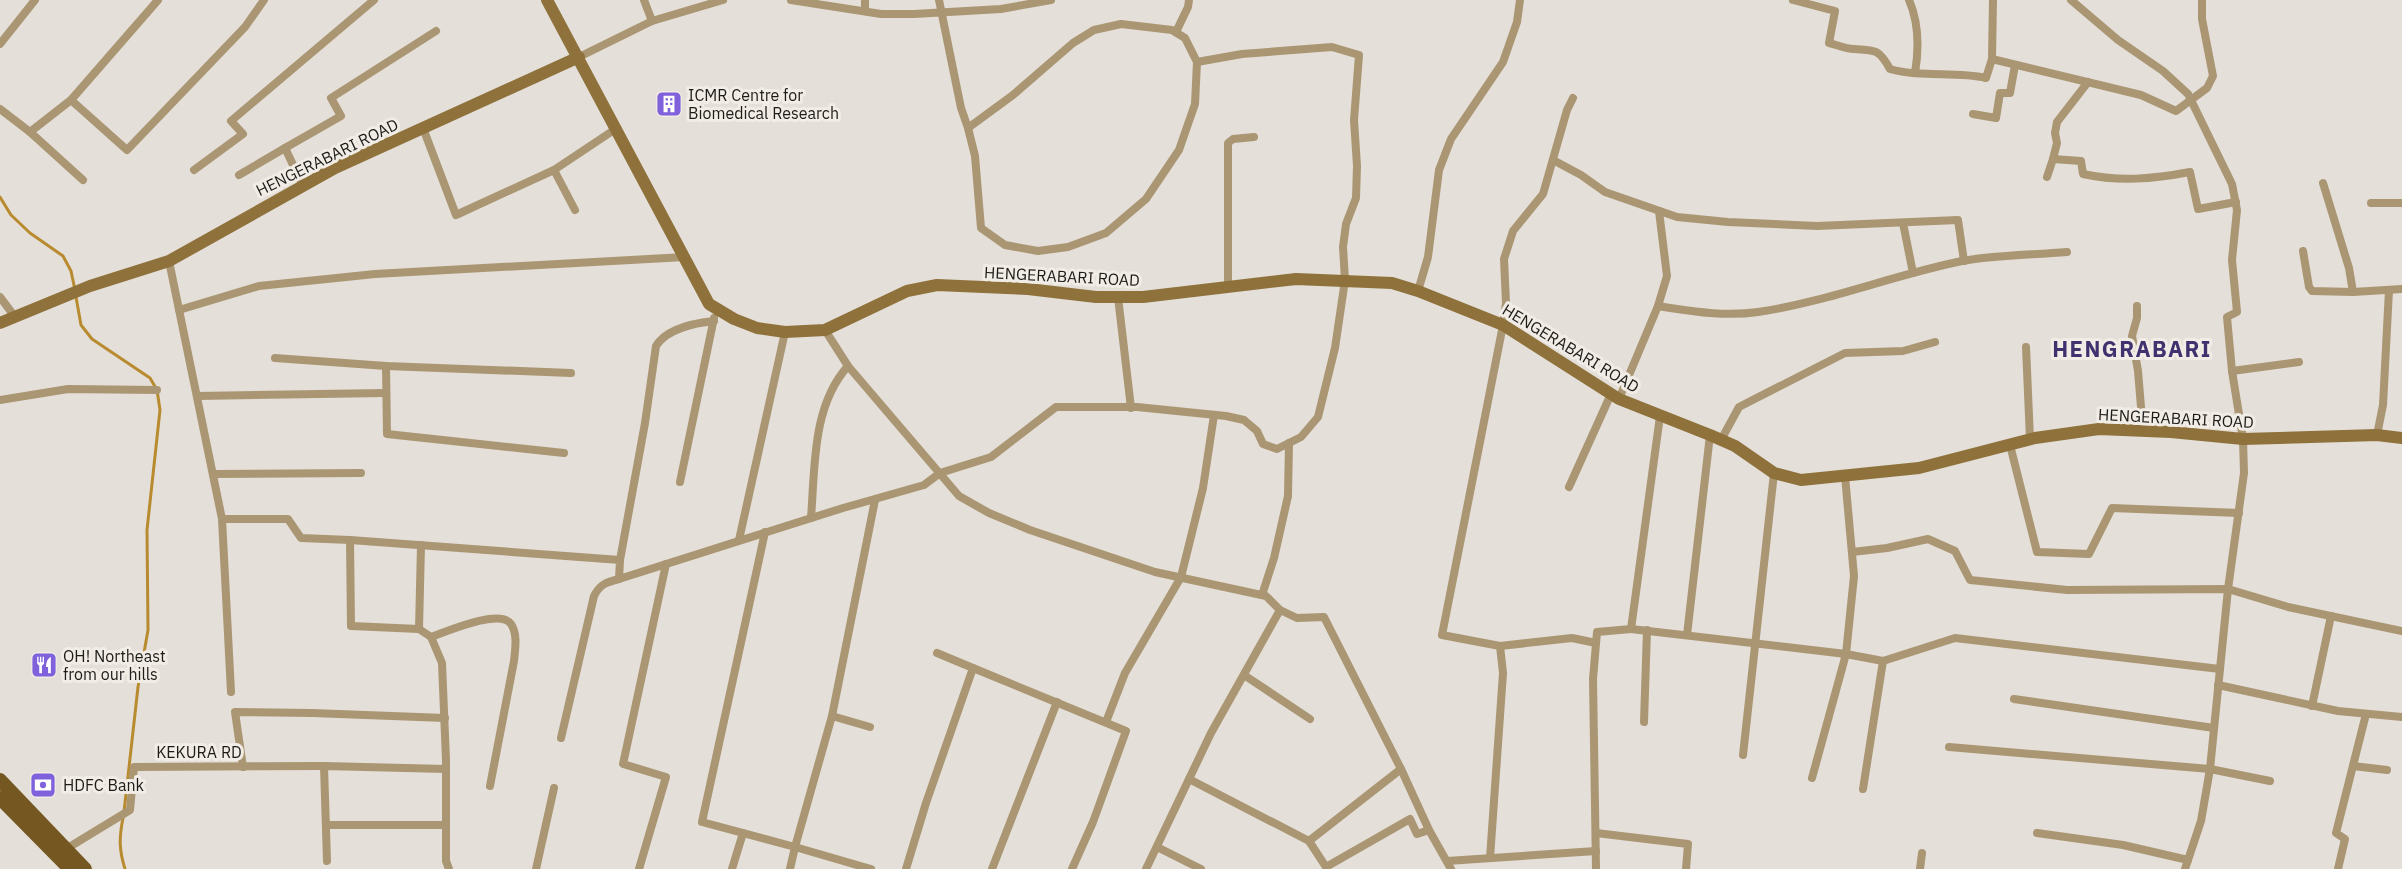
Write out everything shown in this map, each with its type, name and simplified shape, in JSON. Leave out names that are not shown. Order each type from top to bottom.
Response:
[{"type":"main road","name":"HENGERABARI ROAD","points":[[547,0],[715,315],[757,328],[785,332],[825,330],[907,291],[937,285],[1143,297],[1296,279],[1392,283],[1503,325],[1615,397],[1735,446],[1774,473],[1801,480],[1919,468],[2030,439],[2099,429],[2243,438],[2377,435],[2402,438]]},
{"type":"main road","name":"HENGERABARI ROAD","points":[[0,323],[90,286],[169,261],[303,186],[579,57]]},
{"type":"main road","points":[[0,780],[85,869]]},
{"type":"main road","points":[[0,798],[70,869]]},
{"type":"street","points":[[0,44],[36,0]]},
{"type":"street","points":[[30,132],[71,100],[158,0]]},
{"type":"street","points":[[71,100],[127,150],[245,27],[264,0]]},
{"type":"street","points":[[194,170],[243,135],[231,121],[374,0]]},
{"type":"street","points":[[644,0],[652,21]]},
{"type":"street","points":[[579,57],[652,21],[696,6],[723,0]]},
{"type":"street","points":[[791,0],[881,14],[1001,9],[1051,0]]},
{"type":"street","points":[[865,0],[865,10]]},
{"type":"street","points":[[939,0],[961,108],[975,156],[981,228],[1005,245],[1038,251],[1068,247],[1106,233],[1146,199],[1179,150],[1195,104],[1197,62],[1185,38],[1176,32],[1141,25],[1121,24],[1094,30],[1073,43],[1013,95],[968,128]]},
{"type":"street","points":[[1176,32],[1189,0]]},
{"type":"street","points":[[1418,291],[1428,257],[1439,170],[1451,139],[1503,62],[1517,22],[1520,0]]},
{"type":"street","points":[[1793,0],[1835,11],[1829,43],[1852,49],[1871,48],[1884,57],[1890,69],[1905,73],[1971,75],[1986,78],[1992,59],[1993,0]]},
{"type":"street","points":[[1909,0],[1915,22],[1918,51],[1915,73]]},
{"type":"street","points":[[2037,833],[2123,845],[2187,865],[2201,821],[2210,769],[2228,589],[2244,474],[2243,438],[2232,371],[2227,317],[2237,312],[2232,260],[2237,210],[2232,184],[2188,94],[2163,71],[2118,40],[2071,0]]},
{"type":"street","points":[[1992,59],[2141,95],[2176,111],[2207,88],[2213,76],[2202,19],[2202,0]]},
{"type":"street","points":[[239,175],[341,116],[331,98],[436,31]]},
{"type":"street","points":[[561,738],[594,596],[598,587],[605,582],[924,485],[940,473],[991,458],[1056,407],[1131,408],[1214,415],[1244,420],[1257,431],[1263,444],[1277,449],[1301,437],[1318,417],[1335,348],[1345,280],[1343,247],[1346,224],[1356,198],[1357,166],[1354,120],[1359,55],[1332,47],[1242,54],[1197,62]]},
{"type":"street","points":[[1973,114],[1996,118],[2000,93],[2010,93],[2014,64]]},
{"type":"street","points":[[2047,177],[2057,144],[2055,133],[2057,122],[2088,82]]},
{"type":"street","points":[[1573,98],[1567,110],[1543,194],[1513,231],[1504,259],[1506,303],[1503,325],[1442,635],[1500,646],[1572,638],[1596,643]]},
{"type":"street","points":[[0,109],[30,132],[82,180]]},
{"type":"street","points":[[423,128],[456,215],[554,170],[617,128]]},
{"type":"street","points":[[1228,287],[1228,143],[1233,139],[1254,137]]},
{"type":"street","points":[[285,147],[303,186]]},
{"type":"street","points":[[2053,159],[2081,161],[2083,174],[2127,180],[2155,179],[2190,172],[2198,209],[2236,202]]},
{"type":"street","points":[[1553,160],[1581,175],[1605,192],[1677,217],[1817,226],[1958,220],[1964,261]]},
{"type":"street","points":[[554,170],[575,210]]},
{"type":"street","points":[[2323,183],[2349,268],[2353,292]]},
{"type":"street","points":[[2371,203],[2402,203]]},
{"type":"street","points":[[1569,487],[1658,306],[1667,276],[1659,211]]},
{"type":"street","points":[[1903,223],[1913,273]]},
{"type":"street","points":[[2302,251],[2309,287],[2312,291],[2353,292],[2402,289]]},
{"type":"street","points":[[1658,306],[1701,312],[1756,313],[1825,298],[1964,261],[2067,252]]},
{"type":"street","points":[[179,310],[259,286],[375,274],[685,257]]},
{"type":"street","points":[[169,261],[222,519],[231,692]]},
{"type":"street","points":[[2377,435],[2383,405],[2389,290]]},
{"type":"street","points":[[0,297],[15,317]]},
{"type":"street","points":[[1118,297],[1131,408]]},
{"type":"street","points":[[2137,306],[2137,318],[2132,336],[2138,371],[2143,431]]},
{"type":"street","points":[[680,482],[715,315]]},
{"type":"street","points":[[619,579],[620,560],[645,423],[656,346],[660,339],[668,334],[715,315]]},
{"type":"street","points":[[825,330],[848,366],[959,496],[999,518],[1155,572],[1262,596],[1280,610],[1297,618],[1324,617],[1401,769],[1429,830],[1449,865],[1490,858],[1596,851]]},
{"type":"street","points":[[740,540],[785,332]]},
{"type":"street","points":[[1687,635],[1715,437],[1739,407],[1845,353],[1903,351],[1935,342]]},
{"type":"street","points":[[2026,347],[2030,439]]},
{"type":"street","points":[[275,358],[386,366],[571,374]]},
{"type":"street","points":[[2232,371],[2299,362]]},
{"type":"street","points":[[386,366],[387,434],[564,453]]},
{"type":"street","points":[[811,518],[816,451],[823,413],[836,379],[848,366]]},
{"type":"street","points":[[0,400],[69,389],[157,390]]},
{"type":"street","points":[[197,396],[385,393]]},
{"type":"street","points":[[1106,722],[1125,673],[1180,577],[1203,488],[1214,415]]},
{"type":"street","points":[[1631,628],[1660,416]]},
{"type":"street","points":[[1262,596],[1274,558],[1288,496],[1289,443]]},
{"type":"street","points":[[2010,445],[2037,552],[2089,555],[2112,508],[2239,513]]},
{"type":"street","points":[[213,474],[361,473]]},
{"type":"street","points":[[1743,755],[1774,473]]},
{"type":"street","points":[[1812,778],[1846,654],[1854,576],[1845,476]]},
{"type":"street","points":[[790,869],[832,716],[875,500]]},
{"type":"street","points":[[222,519],[288,519],[301,538],[620,560]]},
{"type":"street","points":[[765,532],[702,822],[871,869]]},
{"type":"street","points":[[1852,552],[1887,548],[1928,539],[1955,551],[1970,580],[2067,590],[2228,589],[2288,607],[2402,631]]},
{"type":"street","points":[[350,540],[351,626],[420,629],[431,637],[442,663],[445,718],[446,861],[449,869]]},
{"type":"street","points":[[420,629],[422,545]]},
{"type":"street","points":[[639,869],[666,777],[623,764],[666,564]]},
{"type":"street","points":[[1146,869],[1211,733],[1280,610]]},
{"type":"street","points":[[2312,706],[2331,616]]},
{"type":"street","points":[[431,637],[492,617],[504,618],[511,624],[515,642],[514,661],[490,786]]},
{"type":"street","points":[[1596,869],[1593,679],[1597,632],[1631,628],[1846,654],[1883,661],[1955,638],[2220,669]]},
{"type":"street","points":[[1644,722],[1647,630]]},
{"type":"street","points":[[1490,858],[1503,673],[1500,646]]},
{"type":"street","points":[[937,653],[1126,731],[1093,822],[1072,869]]},
{"type":"street","points":[[1863,789],[1883,661]]},
{"type":"street","points":[[906,869],[973,668]]},
{"type":"street","points":[[1244,675],[1310,719]]},
{"type":"street","points":[[2218,685],[2338,711],[2402,717]]},
{"type":"street","points":[[2014,699],[2214,728]]},
{"type":"street","points":[[992,869],[1058,702]]},
{"type":"street","points":[[243,767],[235,712],[445,718]]},
{"type":"street","points":[[2338,869],[2345,839],[2336,833],[2366,714]]},
{"type":"street","points":[[832,716],[870,727]]},
{"type":"street","points":[[1948,747],[2210,769],[2270,781]]},
{"type":"street","points":[[324,766],[327,861]]},
{"type":"street","name":"KEKURA RD","points":[[66,849],[130,810],[134,767],[324,766],[446,769]]},
{"type":"street","points":[[2353,766],[2387,770]]},
{"type":"street","points":[[1309,841],[1401,769]]},
{"type":"street","points":[[1189,779],[1309,841],[1326,867],[1410,819],[1417,834],[1429,830]]},
{"type":"street","points":[[536,869],[554,788]]},
{"type":"street","points":[[326,825],[446,825]]},
{"type":"street","points":[[732,869],[743,833]]},
{"type":"street","points":[[1596,833],[1688,844],[1686,869]]},
{"type":"street","points":[[1157,847],[1201,869]]},
{"type":"street","points":[[1920,869],[1922,853]]},
{"type":"waterway","points":[[0,197],[11,215],[30,233],[63,256],[71,271],[75,290]]},
{"type":"waterway","points":[[76,297],[81,325],[92,339],[150,378],[157,390],[160,410],[147,530],[148,630],[138,687],[124,812]]},
{"type":"waterway","points":[[123,818],[120,844],[125,869]]},
{"type":"place","name":"ICMR Centre for Biomedical Research","points":[[669,104]]},
{"type":"place","name":"OH! Northeast from our hills","points":[[44,665]]},
{"type":"place","name":"HDFC Bank","points":[[43,785]]},
{"type":"district","name":"HENGRABARI","points":[[2132,348]]}]
